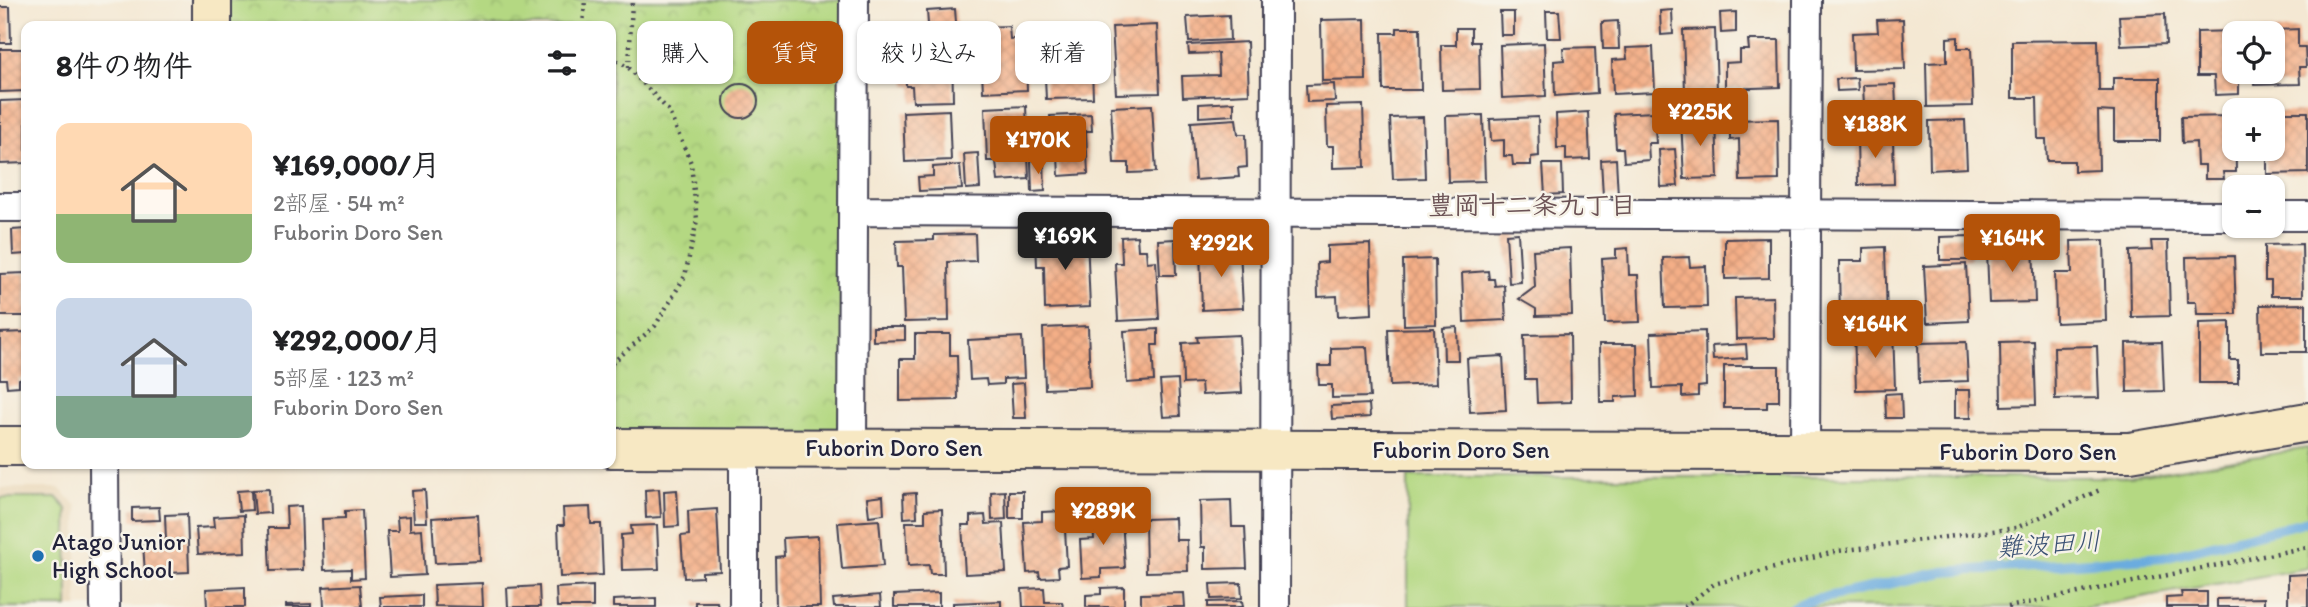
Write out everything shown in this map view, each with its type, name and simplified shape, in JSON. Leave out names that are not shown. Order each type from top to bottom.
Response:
[{"type":"street","points":[[212,0],[212,21]]},
{"type":"street","points":[[852,448],[854,0]]},
{"type":"street","points":[[1275,607],[1276,0]]},
{"type":"street","points":[[1805,451],[1807,0]]},
{"type":"street","points":[[0,207],[21,207]]},
{"type":"street","points":[[853,211],[2222,216]]},
{"type":"street","points":[[2285,216],[2308,216]]},
{"type":"street","name":"Fuborin Doro Sen","points":[[616,447],[2130,452],[2308,422]]},
{"type":"street","points":[[0,446],[21,446]]},
{"type":"street","points":[[744,448],[744,607]]},
{"type":"street","points":[[104,469],[105,607]]},
{"type":"path","points":[[583,21],[585,0]]},
{"type":"path","points":[[629,68],[632,0]]},
{"type":"path","points":[[616,60],[629,68],[668,110],[691,163],[697,220],[685,276],[655,326],[616,360]]},
{"type":"path","points":[[1685,607],[1714,584],[1838,551],[2016,528],[2105,488]]},
{"type":"path","points":[[2008,607],[2308,547]]},
{"type":"shaded area","name":"Atago Junior High School","points":[[0,488],[59,488],[77,506],[77,607],[0,607]]},
{"type":"green space","points":[[212,0],[854,0],[852,448],[616,448],[616,21],[212,21]]},
{"type":"green space","points":[[2308,448],[2308,568],[2085,607],[1408,607],[1408,477],[2130,477]]},
{"type":"green space","name":"Atago Junior High School","points":[[0,498],[57,498],[67,509],[68,607],[0,607]]},
{"type":"building","points":[[0,7],[10,7],[11,43],[0,43]]},
{"type":"building","points":[[955,9],[956,21],[928,21],[927,11]]},
{"type":"building","points":[[1672,10],[1673,34],[1661,35],[1660,11]]},
{"type":"building","points":[[1546,11],[1559,11],[1561,38],[1547,38]]},
{"type":"building","points":[[1500,12],[1514,12],[1514,35],[1501,35]]},
{"type":"building","points":[[1736,12],[1736,32],[1721,33],[1720,13]]},
{"type":"building","points":[[2165,14],[2166,44],[2121,46],[2119,16]]},
{"type":"building","points":[[1229,15],[1230,40],[1189,42],[1187,17]]},
{"type":"building","points":[[1365,19],[1366,80],[1322,81],[1321,20]]},
{"type":"building","points":[[1903,19],[1905,69],[1853,70],[1852,33],[1878,32],[1877,20]]},
{"type":"building","points":[[1618,21],[1619,49],[1603,49],[1602,22]]},
{"type":"building","points":[[1157,25],[1160,93],[1116,94],[1112,27]]},
{"type":"building","points":[[1001,26],[1009,26],[1010,39],[1015,39],[1015,84],[1027,84],[1027,90],[983,92],[983,84],[1001,84]]},
{"type":"building","points":[[1397,28],[1420,28],[1421,90],[1383,90],[1382,33],[1397,33]]},
{"type":"building","points":[[1456,28],[1471,28],[1471,42],[1479,42],[1480,89],[1442,90],[1441,45],[1456,45]]},
{"type":"building","points":[[1715,29],[1717,91],[1685,92],[1683,30]]},
{"type":"building","points":[[2298,29],[2298,47],[2305,47],[2306,67],[2299,67],[2300,84],[2254,85],[2285,84],[2285,30]]},
{"type":"building","points":[[2222,31],[2222,84],[2239,84],[2239,94],[2215,95],[2214,76],[2197,76],[2197,32]]},
{"type":"building","points":[[1958,37],[1958,48],[1971,48],[1973,106],[1927,107],[1926,63],[1947,62],[1947,38]]},
{"type":"building","points":[[1748,40],[1779,40],[1780,87],[1725,89],[1725,63],[1740,62],[1740,50],[1749,50]]},
{"type":"building","points":[[2098,40],[2099,91],[2113,91],[2113,78],[2160,78],[2160,141],[2114,141],[2114,112],[2098,111],[2099,170],[2074,171],[2074,161],[2047,161],[2046,139],[2038,139],[2037,98],[2012,98],[2012,41]]},
{"type":"building","points":[[1247,42],[1249,94],[1183,97],[1182,76],[1219,75],[1218,53],[1189,54],[1188,45]]},
{"type":"building","points":[[1544,43],[1546,96],[1502,98],[1500,45]]},
{"type":"building","points":[[1595,47],[1597,93],[1555,96],[1554,61],[1564,60],[1563,48]]},
{"type":"building","points":[[1653,47],[1655,92],[1613,94],[1612,60],[1627,59],[1626,48]]},
{"type":"building","points":[[0,49],[21,49],[21,91],[0,92]]},
{"type":"building","points":[[1857,78],[1858,90],[1837,91],[1836,79]]},
{"type":"building","points":[[741,84],[753,89],[758,101],[753,113],[741,118],[729,113],[724,101],[729,89]]},
{"type":"building","points":[[953,84],[953,101],[913,102],[912,86],[906,86]]},
{"type":"building","points":[[1045,84],[1093,84],[1093,98],[1046,99]]},
{"type":"building","points":[[1334,84],[1335,101],[1307,102],[1306,85]]},
{"type":"building","points":[[1895,84],[1897,126],[1865,127],[1863,85]]},
{"type":"building","points":[[21,100],[21,163],[0,164],[0,101]]},
{"type":"building","points":[[1234,102],[1234,115],[1199,117],[1199,104]]},
{"type":"building","points":[[1152,105],[1156,172],[1129,173],[1129,163],[1114,163],[1111,107]]},
{"type":"building","points":[[1363,105],[1365,167],[1333,168],[1333,146],[1327,146],[1326,106]]},
{"type":"building","points":[[1026,106],[1029,179],[998,181],[996,161],[987,161],[985,108]]},
{"type":"building","points":[[949,110],[951,160],[905,162],[903,112]]},
{"type":"building","points":[[1588,112],[1590,159],[1566,160],[1566,148],[1557,148],[1556,114]]},
{"type":"building","points":[[1654,112],[1656,143],[1648,143],[1649,160],[1624,162],[1623,148],[1616,148],[1614,114]]},
{"type":"building","points":[[2285,112],[2308,112],[2308,173],[2267,174],[2267,161],[2285,161]]},
{"type":"building","points":[[1091,114],[1092,131],[1086,131],[1088,174],[1059,176],[1058,156],[1052,157],[1050,116]]},
{"type":"building","points":[[1483,115],[1485,181],[1448,182],[1446,116]]},
{"type":"building","points":[[2222,116],[2222,161],[2236,161],[2236,172],[2223,172],[2222,179],[2205,179],[2205,165],[2197,165],[2196,142],[2182,143],[2181,117]]},
{"type":"building","points":[[1423,117],[1425,178],[1393,179],[1390,118]]},
{"type":"building","points":[[1538,117],[1539,156],[1531,157],[1531,165],[1513,165],[1512,156],[1504,156],[1504,140],[1491,141],[1490,119]]},
{"type":"building","points":[[1716,118],[1718,178],[1684,179],[1681,119]]},
{"type":"building","points":[[1236,119],[1238,134],[1246,134],[1247,167],[1238,168],[1239,177],[1195,180],[1191,122]]},
{"type":"building","points":[[1778,119],[1779,180],[1740,181],[1739,139],[1730,140],[1730,120]]},
{"type":"building","points":[[1965,120],[1967,168],[1930,170],[1929,121]]},
{"type":"building","points":[[1893,136],[1894,184],[1858,185],[1857,137]]},
{"type":"building","points":[[1675,149],[1678,186],[1661,187],[1659,150]]},
{"type":"building","points":[[978,153],[980,188],[966,189],[964,154]]},
{"type":"building","points":[[1616,159],[1618,196],[1603,196],[1601,160]]},
{"type":"building","points":[[1031,160],[1044,160],[1045,191],[1032,192]]},
{"type":"building","points":[[1543,164],[1562,164],[1563,194],[1545,195]]},
{"type":"building","points":[[960,165],[962,189],[919,191],[918,177],[933,176],[933,167]]},
{"type":"building","points":[[21,229],[21,254],[13,255],[12,230]]},
{"type":"building","points":[[1518,233],[1521,282],[1509,283],[1506,234]]},
{"type":"building","points":[[975,234],[976,261],[948,262],[949,321],[904,322],[902,267],[897,267],[896,241],[934,240],[934,235]]},
{"type":"building","points":[[1137,236],[1138,250],[1146,250],[1147,262],[1156,261],[1159,319],[1118,321],[1115,263],[1122,263],[1121,237]]},
{"type":"building","points":[[1970,236],[1970,260],[1940,260],[1940,237]]},
{"type":"building","points":[[1087,237],[1090,307],[1045,309],[1044,266],[1037,266],[1036,240]]},
{"type":"building","points":[[1769,238],[1769,278],[1725,279],[1725,239]]},
{"type":"building","points":[[1175,239],[1176,275],[1160,275],[1158,240]]},
{"type":"building","points":[[2104,240],[2106,321],[2056,323],[2055,273],[2072,273],[2071,241]]},
{"type":"building","points":[[2033,241],[2035,302],[1989,303],[1987,251],[2006,250],[2006,243]]},
{"type":"building","points":[[2151,241],[2168,241],[2170,316],[2131,317],[2130,251],[2152,250]]},
{"type":"building","points":[[1370,244],[1372,314],[1338,316],[1337,296],[1318,297],[1317,263],[1327,262],[1327,246]]},
{"type":"building","points":[[2302,244],[2303,296],[2271,296],[2271,281],[2265,281],[2265,245]]},
{"type":"building","points":[[1885,247],[1887,320],[1840,321],[1839,261],[1863,261],[1863,248]]},
{"type":"building","points":[[1570,248],[1572,315],[1536,316],[1536,309],[1519,299],[1535,287],[1533,250]]},
{"type":"building","points":[[1628,248],[1629,275],[1638,275],[1640,322],[1605,323],[1602,259],[1616,258],[1616,249]]},
{"type":"building","points":[[1240,249],[1243,308],[1202,310],[1200,250]]},
{"type":"building","points":[[2234,256],[2236,314],[2197,314],[2196,302],[2187,302],[2186,257]]},
{"type":"building","points":[[1689,257],[1690,267],[1706,266],[1707,307],[1665,308],[1663,258]]},
{"type":"building","points":[[1435,259],[1436,324],[1404,325],[1403,260]]},
{"type":"building","points":[[1966,264],[1969,321],[1927,323],[1924,266]]},
{"type":"building","points":[[1488,271],[1489,279],[1494,279],[1495,286],[1504,285],[1506,320],[1464,322],[1462,273]]},
{"type":"building","points":[[21,273],[21,316],[0,316],[0,274]]},
{"type":"building","points":[[1773,297],[1774,338],[1736,339],[1735,298]]},
{"type":"building","points":[[2306,304],[2306,352],[2261,352],[2260,305]]},
{"type":"building","points":[[2230,322],[2230,360],[2238,360],[2238,383],[2199,383],[2199,323]]},
{"type":"building","points":[[1088,326],[1090,387],[1045,389],[1043,328]]},
{"type":"building","points":[[873,327],[905,327],[905,340],[873,341]]},
{"type":"building","points":[[1457,327],[1458,360],[1444,360],[1443,328]]},
{"type":"building","points":[[1434,328],[1436,384],[1390,386],[1388,329]]},
{"type":"building","points":[[1158,329],[1158,345],[1152,345],[1154,381],[1127,383],[1124,331]]},
{"type":"building","points":[[1893,330],[1895,389],[1856,390],[1854,331]]},
{"type":"building","points":[[1705,331],[1706,386],[1698,387],[1698,396],[1682,397],[1682,387],[1653,388],[1651,333]]},
{"type":"building","points":[[21,332],[19,386],[7,387],[6,379],[0,379],[0,333]]},
{"type":"building","points":[[915,334],[950,334],[950,355],[957,355],[958,400],[900,401],[900,359],[915,359]]},
{"type":"building","points":[[1570,334],[1571,402],[1537,403],[1536,379],[1525,379],[1524,335]]},
{"type":"building","points":[[1239,335],[1242,393],[1202,395],[1201,383],[1183,384],[1182,343],[1198,342],[1197,337]]},
{"type":"building","points":[[1022,337],[1024,378],[1003,379],[1003,384],[987,385],[986,379],[970,380],[968,340]]},
{"type":"building","points":[[2034,341],[2036,405],[2001,406],[2000,342]]},
{"type":"building","points":[[1966,342],[1968,381],[1919,383],[1918,343]]},
{"type":"building","points":[[2162,342],[2164,391],[2127,392],[2126,343]]},
{"type":"building","points":[[1599,344],[1637,344],[1638,396],[1615,397],[1615,402],[1600,402]]},
{"type":"building","points":[[1746,344],[1747,358],[1713,360],[1712,346]]},
{"type":"building","points":[[2097,346],[2099,398],[2055,399],[2054,347]]},
{"type":"building","points":[[1367,347],[1370,397],[1332,398],[1332,385],[1319,385],[1318,366],[1331,366],[1331,348]]},
{"type":"building","points":[[1503,356],[1506,410],[1470,412],[1467,358]]},
{"type":"building","points":[[1724,366],[1779,366],[1779,401],[1767,401],[1767,408],[1724,408]]},
{"type":"building","points":[[1178,380],[1180,416],[1163,417],[1160,381]]},
{"type":"building","points":[[1024,383],[1026,418],[1013,418],[1011,384]]},
{"type":"building","points":[[1955,390],[1970,390],[1971,418],[1955,418]]},
{"type":"building","points":[[1901,393],[1902,418],[1886,418],[1885,394]]},
{"type":"building","points":[[1369,404],[1370,417],[1332,419],[1331,406]]},
{"type":"building","points":[[269,489],[270,513],[255,514],[253,490]]},
{"type":"building","points":[[659,489],[661,517],[646,518],[645,490]]},
{"type":"building","points":[[251,490],[252,510],[239,511],[237,491]]},
{"type":"building","points":[[425,490],[427,522],[414,522],[412,491]]},
{"type":"building","points":[[677,490],[679,526],[665,527],[664,491]]},
{"type":"building","points":[[1005,491],[1006,519],[992,520],[991,492]]},
{"type":"building","points":[[1009,491],[1023,491],[1023,518],[1009,518]]},
{"type":"building","points":[[1071,492],[1086,492],[1087,517],[1072,517]]},
{"type":"building","points":[[916,493],[917,517],[904,518],[903,494]]},
{"type":"building","points":[[883,496],[884,514],[869,516],[867,498]]},
{"type":"building","points":[[1231,500],[1232,527],[1245,527],[1247,568],[1205,569],[1205,547],[1201,547],[1200,501]]},
{"type":"building","points":[[301,506],[303,570],[270,571],[268,528],[287,528],[286,507]]},
{"type":"building","points":[[159,507],[160,520],[132,521],[132,508]]},
{"type":"building","points":[[590,507],[591,524],[601,524],[603,575],[560,577],[558,525],[564,525],[563,508]]},
{"type":"building","points":[[717,509],[720,571],[702,572],[702,577],[684,578],[681,536],[689,535],[688,511]]},
{"type":"building","points":[[942,509],[944,574],[930,574],[929,565],[908,566],[906,522],[925,522],[925,510]]},
{"type":"building","points":[[362,510],[365,578],[351,579],[351,569],[324,570],[322,519],[345,518],[345,511]]},
{"type":"building","points":[[1064,511],[1067,566],[1058,567],[1059,577],[1040,578],[1039,572],[1027,573],[1024,522],[1042,521],[1042,512]]},
{"type":"building","points":[[187,514],[189,572],[145,574],[143,543],[166,541],[165,515]]},
{"type":"building","points":[[244,515],[245,552],[198,554],[196,528],[214,527],[213,517]]},
{"type":"building","points":[[478,515],[480,561],[435,563],[432,518]]},
{"type":"building","points":[[985,515],[986,524],[1003,523],[1006,572],[965,574],[962,525],[970,525],[970,516]]},
{"type":"building","points":[[410,516],[410,530],[422,529],[425,575],[390,577],[387,531],[398,531],[397,517]]},
{"type":"building","points":[[1122,516],[1125,568],[1101,569],[1101,577],[1082,578],[1080,540],[1094,539],[1093,518]]},
{"type":"building","points":[[1175,518],[1176,540],[1187,540],[1188,571],[1146,572],[1145,519]]},
{"type":"building","points":[[879,520],[883,566],[842,569],[838,523]]},
{"type":"building","points":[[657,525],[659,569],[622,570],[621,535],[632,534],[631,526]]},
{"type":"building","points":[[818,536],[820,607],[776,607],[775,557],[784,556],[783,538]]},
{"type":"building","points":[[2308,574],[2308,607],[2288,607],[2288,575]]},
{"type":"building","points":[[482,583],[483,607],[435,606],[434,585]]},
{"type":"building","points":[[1241,583],[1242,598],[1211,599],[1210,584]]},
{"type":"building","points":[[360,585],[362,607],[324,607],[323,587]]},
{"type":"building","points":[[539,586],[540,607],[508,607],[507,588]]},
{"type":"building","points":[[593,586],[593,607],[557,607],[556,588]]},
{"type":"building","points":[[245,587],[245,607],[207,607],[206,589]]},
{"type":"building","points":[[1124,587],[1124,607],[1086,607],[1086,595],[1101,594],[1101,588]]},
{"type":"building","points":[[1044,588],[1045,602],[1062,602],[1063,607],[1023,607],[1022,589]]},
{"type":"building","points":[[2181,592],[2207,592],[2207,607],[2166,607],[2166,598],[2182,597]]},
{"type":"building","points":[[939,593],[939,607],[894,607],[894,595]]},
{"type":"building","points":[[1184,593],[1185,607],[1141,607],[1141,594]]},
{"type":"building","points":[[422,595],[422,607],[381,607],[380,597]]},
{"type":"building","points":[[880,595],[881,607],[834,607],[833,599]]},
{"type":"building","points":[[656,598],[656,607],[613,607],[613,600]]},
{"type":"building","points":[[2264,598],[2264,607],[2217,607],[2217,599]]},
{"type":"building","points":[[1001,601],[1001,607],[953,607],[953,603]]},
{"type":"building","points":[[1242,601],[1243,607],[1208,607],[1208,602]]},
{"type":"building","points":[[695,602],[717,602],[718,607],[695,607]]},
{"type":"building","points":[[311,604],[311,607],[286,607],[286,605]]},
{"type":"waterway","name":"難波田川","points":[[1793,607],[1805,602],[1943,572],[2164,557],[2308,521]]},
{"type":"place","name":"Atago Junior High School","points":[[38,556]]},
{"type":"district","name":"豊岡十二条九丁目","points":[[1532,205]]}]
